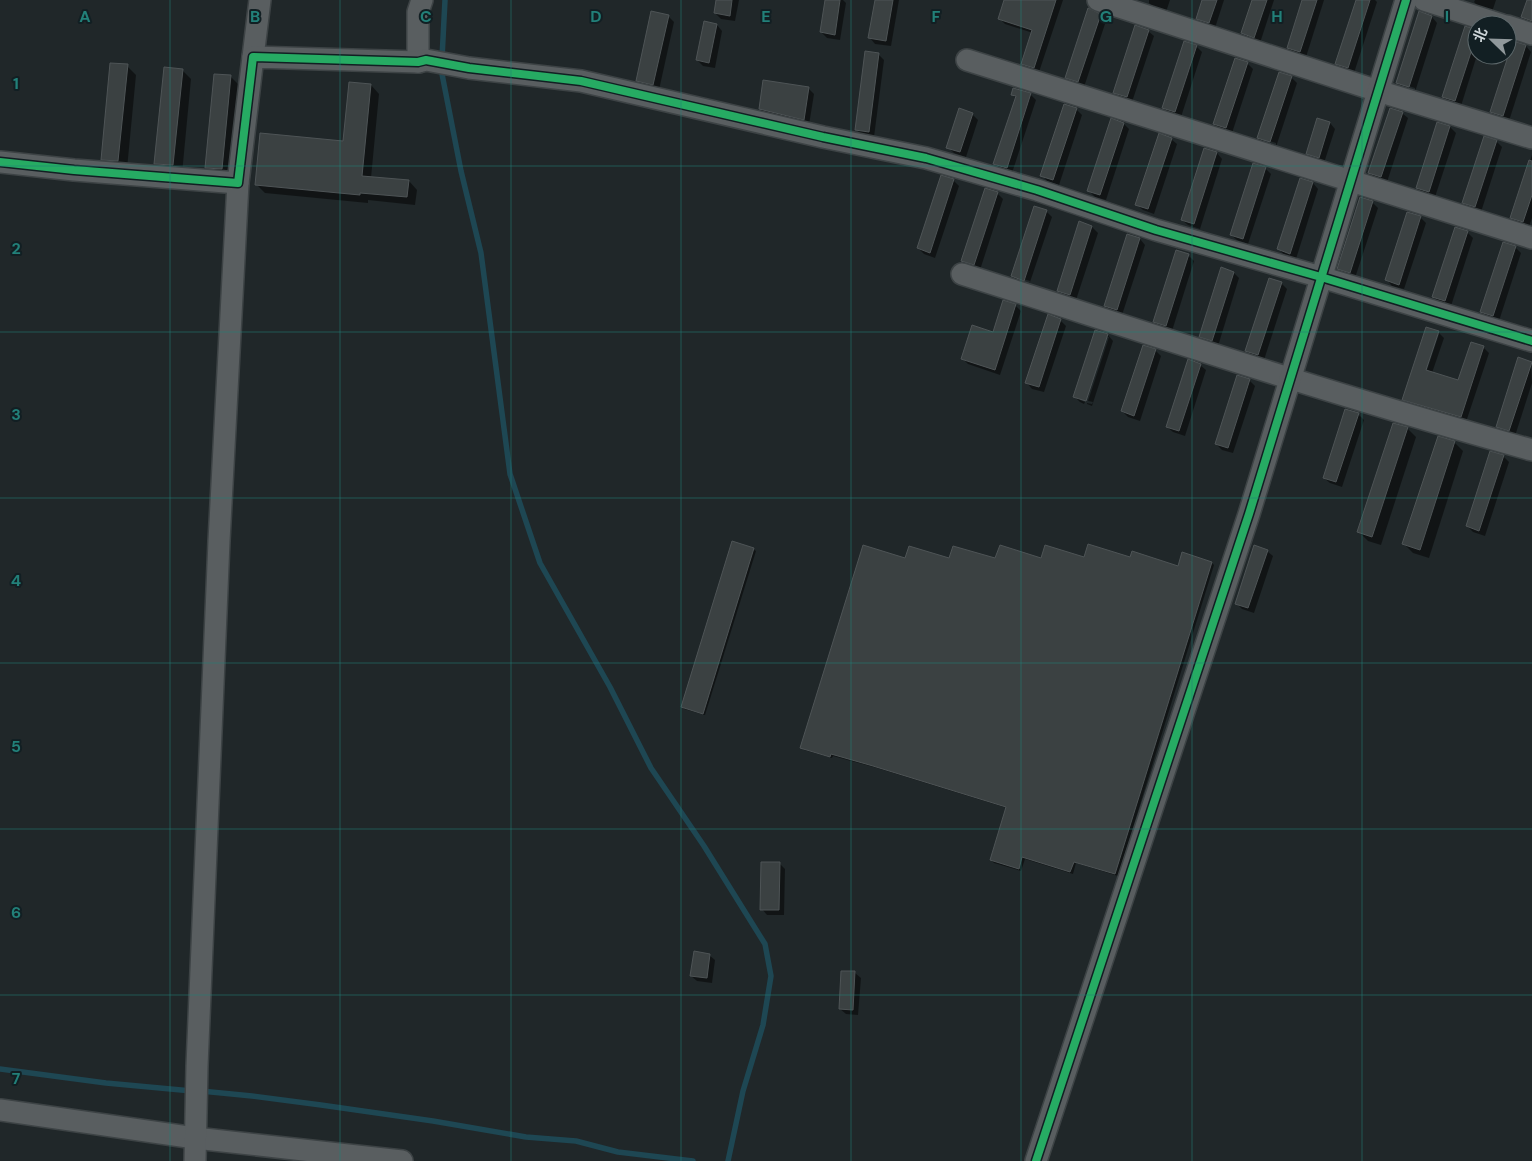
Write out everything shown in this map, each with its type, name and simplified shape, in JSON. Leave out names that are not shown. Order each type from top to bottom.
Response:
[{"type":"street","points":[[195,1161],[197,1066],[219,550],[238,183],[260,0]]},
{"type":"street","points":[[422,0],[418,12],[422,61]]},
{"type":"street","points":[[1098,0],[1378,91],[1532,138]]},
{"type":"street","points":[[1036,1161],[1249,514],[1406,0]]},
{"type":"street","points":[[1424,0],[1471,15]]},
{"type":"street","points":[[1517,29],[1532,34]]},
{"type":"street","points":[[253,57],[422,61],[581,81],[823,137],[926,158],[1037,190],[1165,232],[1532,341]]},
{"type":"street","points":[[967,60],[1532,238]]},
{"type":"street","points":[[0,162],[238,183]]},
{"type":"street","points":[[962,274],[1290,379],[1532,450]]},
{"type":"street","points":[[0,1110],[195,1138],[402,1161]]},
{"type":"building","points":[[716,0],[732,0],[730,16],[714,13]]},
{"type":"building","points":[[825,0],[840,0],[835,35],[820,32]]},
{"type":"building","points":[[875,0],[893,0],[886,41],[868,38]]},
{"type":"building","points":[[1004,0],[1056,0],[1034,68],[1021,64],[1032,30],[998,19]]},
{"type":"building","points":[[1202,0],[1217,0],[1209,23],[1196,19]]},
{"type":"building","points":[[1252,0],[1267,0],[1254,38],[1241,33]]},
{"type":"building","points":[[1302,0],[1317,0],[1300,52],[1287,48]]},
{"type":"building","points":[[1356,0],[1370,0],[1348,68],[1335,64]]},
{"type":"building","points":[[1527,0],[1532,0],[1532,21],[1521,17]]},
{"type":"building","points":[[1088,8],[1101,14],[1078,82],[1065,78]]},
{"type":"building","points":[[651,11],[669,15],[653,85],[636,81]]},
{"type":"building","points":[[1419,11],[1432,16],[1409,87],[1396,83]]},
{"type":"building","points":[[704,21],[717,24],[709,63],[696,60]]},
{"type":"building","points":[[1135,25],[1149,30],[1127,97],[1113,93]]},
{"type":"building","points":[[1465,26],[1467,27],[1467,64],[1455,101],[1442,97]]},
{"type":"building","points":[[1184,41],[1197,45],[1175,112],[1162,108]]},
{"type":"building","points":[[1517,42],[1526,45],[1503,116],[1490,112],[1505,65],[1517,65]]},
{"type":"building","points":[[865,51],[879,53],[869,132],[855,130]]},
{"type":"building","points":[[1235,58],[1248,62],[1226,128],[1213,124]]},
{"type":"building","points":[[110,63],[128,64],[118,161],[101,160]]},
{"type":"building","points":[[164,67],[183,69],[173,165],[154,164]]},
{"type":"building","points":[[1279,72],[1292,76],[1270,142],[1257,138]]},
{"type":"building","points":[[214,74],[231,75],[222,169],[205,168]]},
{"type":"building","points":[[763,80],[809,87],[804,120],[759,109]]},
{"type":"building","points":[[349,82],[371,84],[362,176],[409,180],[407,197],[360,193],[360,195],[255,185],[260,133],[343,141]]},
{"type":"building","points":[[1013,88],[1031,93],[1007,168],[993,164],[1016,96],[1011,95]]},
{"type":"building","points":[[1064,104],[1077,108],[1053,180],[1040,176]]},
{"type":"building","points":[[959,108],[973,113],[960,152],[946,148]]},
{"type":"building","points":[[1390,108],[1403,112],[1381,177],[1368,173]]},
{"type":"building","points":[[1111,118],[1124,123],[1100,195],[1087,191]]},
{"type":"building","points":[[1317,118],[1330,122],[1319,158],[1306,154]]},
{"type":"building","points":[[1437,122],[1450,126],[1429,192],[1416,188]]},
{"type":"building","points":[[1159,133],[1172,138],[1148,209],[1135,205]]},
{"type":"building","points":[[1484,136],[1497,140],[1475,207],[1462,203]]},
{"type":"building","points":[[1204,148],[1217,152],[1194,224],[1181,220]]},
{"type":"building","points":[[1529,160],[1532,161],[1532,195],[1523,222],[1510,218]]},
{"type":"building","points":[[1253,163],[1266,167],[1243,239],[1230,235]]},
{"type":"building","points":[[941,175],[954,179],[930,253],[917,248]]},
{"type":"building","points":[[1300,178],[1313,182],[1290,254],[1277,249]]},
{"type":"building","points":[[985,188],[998,192],[974,265],[961,261]]},
{"type":"building","points":[[1360,197],[1373,201],[1350,273],[1337,269]]},
{"type":"building","points":[[1034,206],[1047,210],[1024,281],[1011,276]]},
{"type":"building","points":[[1407,212],[1421,216],[1399,285],[1385,280]]},
{"type":"building","points":[[1079,221],[1092,226],[1070,295],[1057,291]]},
{"type":"building","points":[[1455,227],[1468,231],[1445,301],[1432,297]]},
{"type":"building","points":[[1127,234],[1140,238],[1117,310],[1104,306]]},
{"type":"building","points":[[1503,242],[1516,246],[1493,316],[1480,312]]},
{"type":"building","points":[[1176,250],[1189,254],[1166,326],[1153,322]]},
{"type":"building","points":[[1221,267],[1234,272],[1212,341],[1199,337]]},
{"type":"building","points":[[1269,278],[1282,282],[1258,355],[1245,351]]},
{"type":"building","points":[[1003,300],[1016,304],[995,370],[961,359],[972,325],[993,332]]},
{"type":"building","points":[[1048,314],[1061,319],[1039,387],[1025,383]]},
{"type":"building","points":[[1426,327],[1439,331],[1426,370],[1458,380],[1471,342],[1484,346],[1461,417],[1402,400]]},
{"type":"building","points":[[1095,330],[1108,334],[1086,401],[1073,397]]},
{"type":"building","points":[[1143,345],[1156,349],[1134,416],[1121,411]]},
{"type":"building","points":[[1518,357],[1532,362],[1509,431],[1496,427]]},
{"type":"building","points":[[1188,359],[1201,364],[1179,431],[1166,427]]},
{"type":"building","points":[[1237,375],[1250,379],[1228,448],[1215,444]]},
{"type":"building","points":[[1345,409],[1359,413],[1336,482],[1323,478]]},
{"type":"building","points":[[1393,423],[1408,427],[1372,537],[1357,532]]},
{"type":"building","points":[[1438,436],[1455,441],[1420,550],[1402,544]]},
{"type":"building","points":[[1490,451],[1504,455],[1479,531],[1466,526]]},
{"type":"building","points":[[732,541],[754,548],[703,714],[681,707]]},
{"type":"building","points":[[1088,544],[1130,557],[1132,551],[1178,566],[1182,552],[1212,562],[1115,874],[1074,862],[1070,872],[1022,857],[1019,869],[990,860],[1006,807],[873,766],[831,754],[830,757],[800,748],[863,545],[905,558],[909,546],[949,558],[953,546],[995,558],[1000,545],[1041,558],[1045,545],[1084,557]]},
{"type":"building","points":[[1254,545],[1268,550],[1248,608],[1235,604]]},
{"type":"building","points":[[761,862],[780,862],[779,910],[760,910]]},
{"type":"building","points":[[694,951],[710,954],[707,978],[690,976]]},
{"type":"building","points":[[841,971],[855,971],[853,1010],[839,1009]]},
{"type":"waterway","points":[[442,58],[445,0]]},
{"type":"waterway","points":[[442,67],[461,171],[481,253],[510,474],[540,563],[610,687],[651,768],[704,846],[765,944],[771,976],[763,1025],[743,1091],[728,1161]]},
{"type":"waterway","points":[[0,1069],[106,1083],[192,1091]]},
{"type":"waterway","points":[[201,1091],[321,1105],[526,1137],[576,1141],[618,1152],[693,1161]]},
{"type":"cycle path","points":[[1036,1161],[1249,514],[1406,0]]},
{"type":"cycle path","points":[[0,162],[238,183],[253,57],[418,62],[426,60],[469,68],[581,81],[823,137],[926,158],[1037,190],[1156,230],[1321,277],[1532,341]]}]
